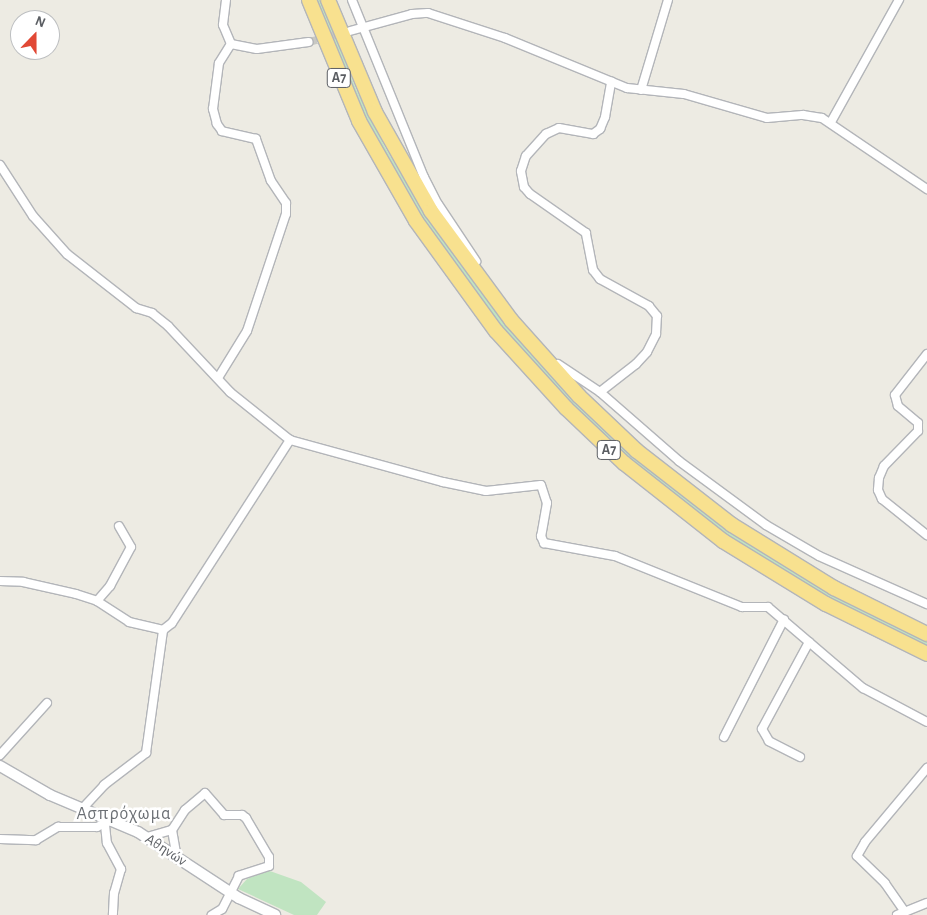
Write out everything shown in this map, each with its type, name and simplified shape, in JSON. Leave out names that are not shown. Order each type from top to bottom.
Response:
[{"type":"highway","name":"Α7","points":[[309,0],[359,121],[416,221],[496,331],[566,408],[624,463],[723,540],[826,604],[927,654]]},
{"type":"highway","name":"Α7","points":[[328,0],[375,112],[431,211],[511,320],[579,396],[650,462],[732,525],[834,588],[927,634]]},
{"type":"main road","name":"Αθηνών","points":[[0,766],[32,786],[108,823],[147,837],[230,891],[274,915]]},
{"type":"street","points":[[226,0],[223,25],[230,44]]},
{"type":"street","points":[[352,0],[408,142],[438,204],[454,230],[539,344],[566,371],[600,392],[679,460],[766,526],[819,556],[927,604]]},
{"type":"street","points":[[641,90],[668,0]]},
{"type":"street","points":[[831,122],[899,0]]},
{"type":"street","points":[[350,31],[412,14],[439,15],[610,82],[641,90],[684,94],[767,118],[813,115],[831,122],[927,189]]},
{"type":"street","points":[[230,44],[257,49],[309,42]]},
{"type":"street","points":[[218,378],[247,331],[286,214],[286,203],[271,181],[256,139],[222,132],[217,124],[213,109],[219,63],[230,44]]},
{"type":"street","points":[[600,392],[636,364],[647,352],[656,334],[657,316],[648,306],[600,279],[593,270],[586,233],[530,194],[524,187],[522,171],[526,156],[546,134],[559,128],[593,134],[600,129],[605,118],[610,82]]},
{"type":"street","points":[[0,165],[33,216],[67,254],[136,308],[152,313],[168,326],[230,392],[290,440],[442,482],[486,491],[541,485],[546,490],[547,503],[541,536],[544,544],[615,556],[736,605],[768,607],[863,688],[927,722]]},
{"type":"street","points":[[927,354],[895,395],[898,406],[918,423],[918,431],[884,466],[878,478],[878,490],[882,499],[927,535]]},
{"type":"street","points":[[82,809],[104,785],[146,753],[163,630],[172,623],[290,440]]},
{"type":"street","points":[[97,601],[110,586],[131,547],[119,526]]},
{"type":"street","points":[[0,581],[23,582],[97,601],[129,622],[163,630]]},
{"type":"street","points":[[724,737],[784,619]]},
{"type":"street","points":[[800,757],[769,741],[762,728],[809,642]]},
{"type":"street","points":[[0,755],[47,703]]},
{"type":"street","points":[[927,768],[865,842],[858,856],[885,883],[901,914],[927,903]]},
{"type":"street","points":[[147,837],[172,830],[185,810],[205,793],[224,815],[242,814],[246,818],[270,862],[269,866],[239,876],[222,909],[212,915]]},
{"type":"street","points":[[0,839],[36,840],[58,827],[108,823],[107,843],[120,869],[114,893],[112,915]]},
{"type":"street","points":[[172,830],[177,857]]},
{"type":"green space","points":[[316,0],[321,0],[356,89],[385,147],[425,214],[505,323],[573,399],[632,455],[729,531],[832,594],[927,641],[927,647],[829,599],[726,535],[629,459],[570,403],[502,327],[421,217],[365,117]]},
{"type":"green space","points":[[267,870],[301,882],[326,902],[317,915],[294,915],[238,889],[247,879]]},
{"type":"tunnel","points":[[309,42],[343,33]]},
{"type":"district","name":"Ασπρόχωμα","points":[[124,814]]}]
